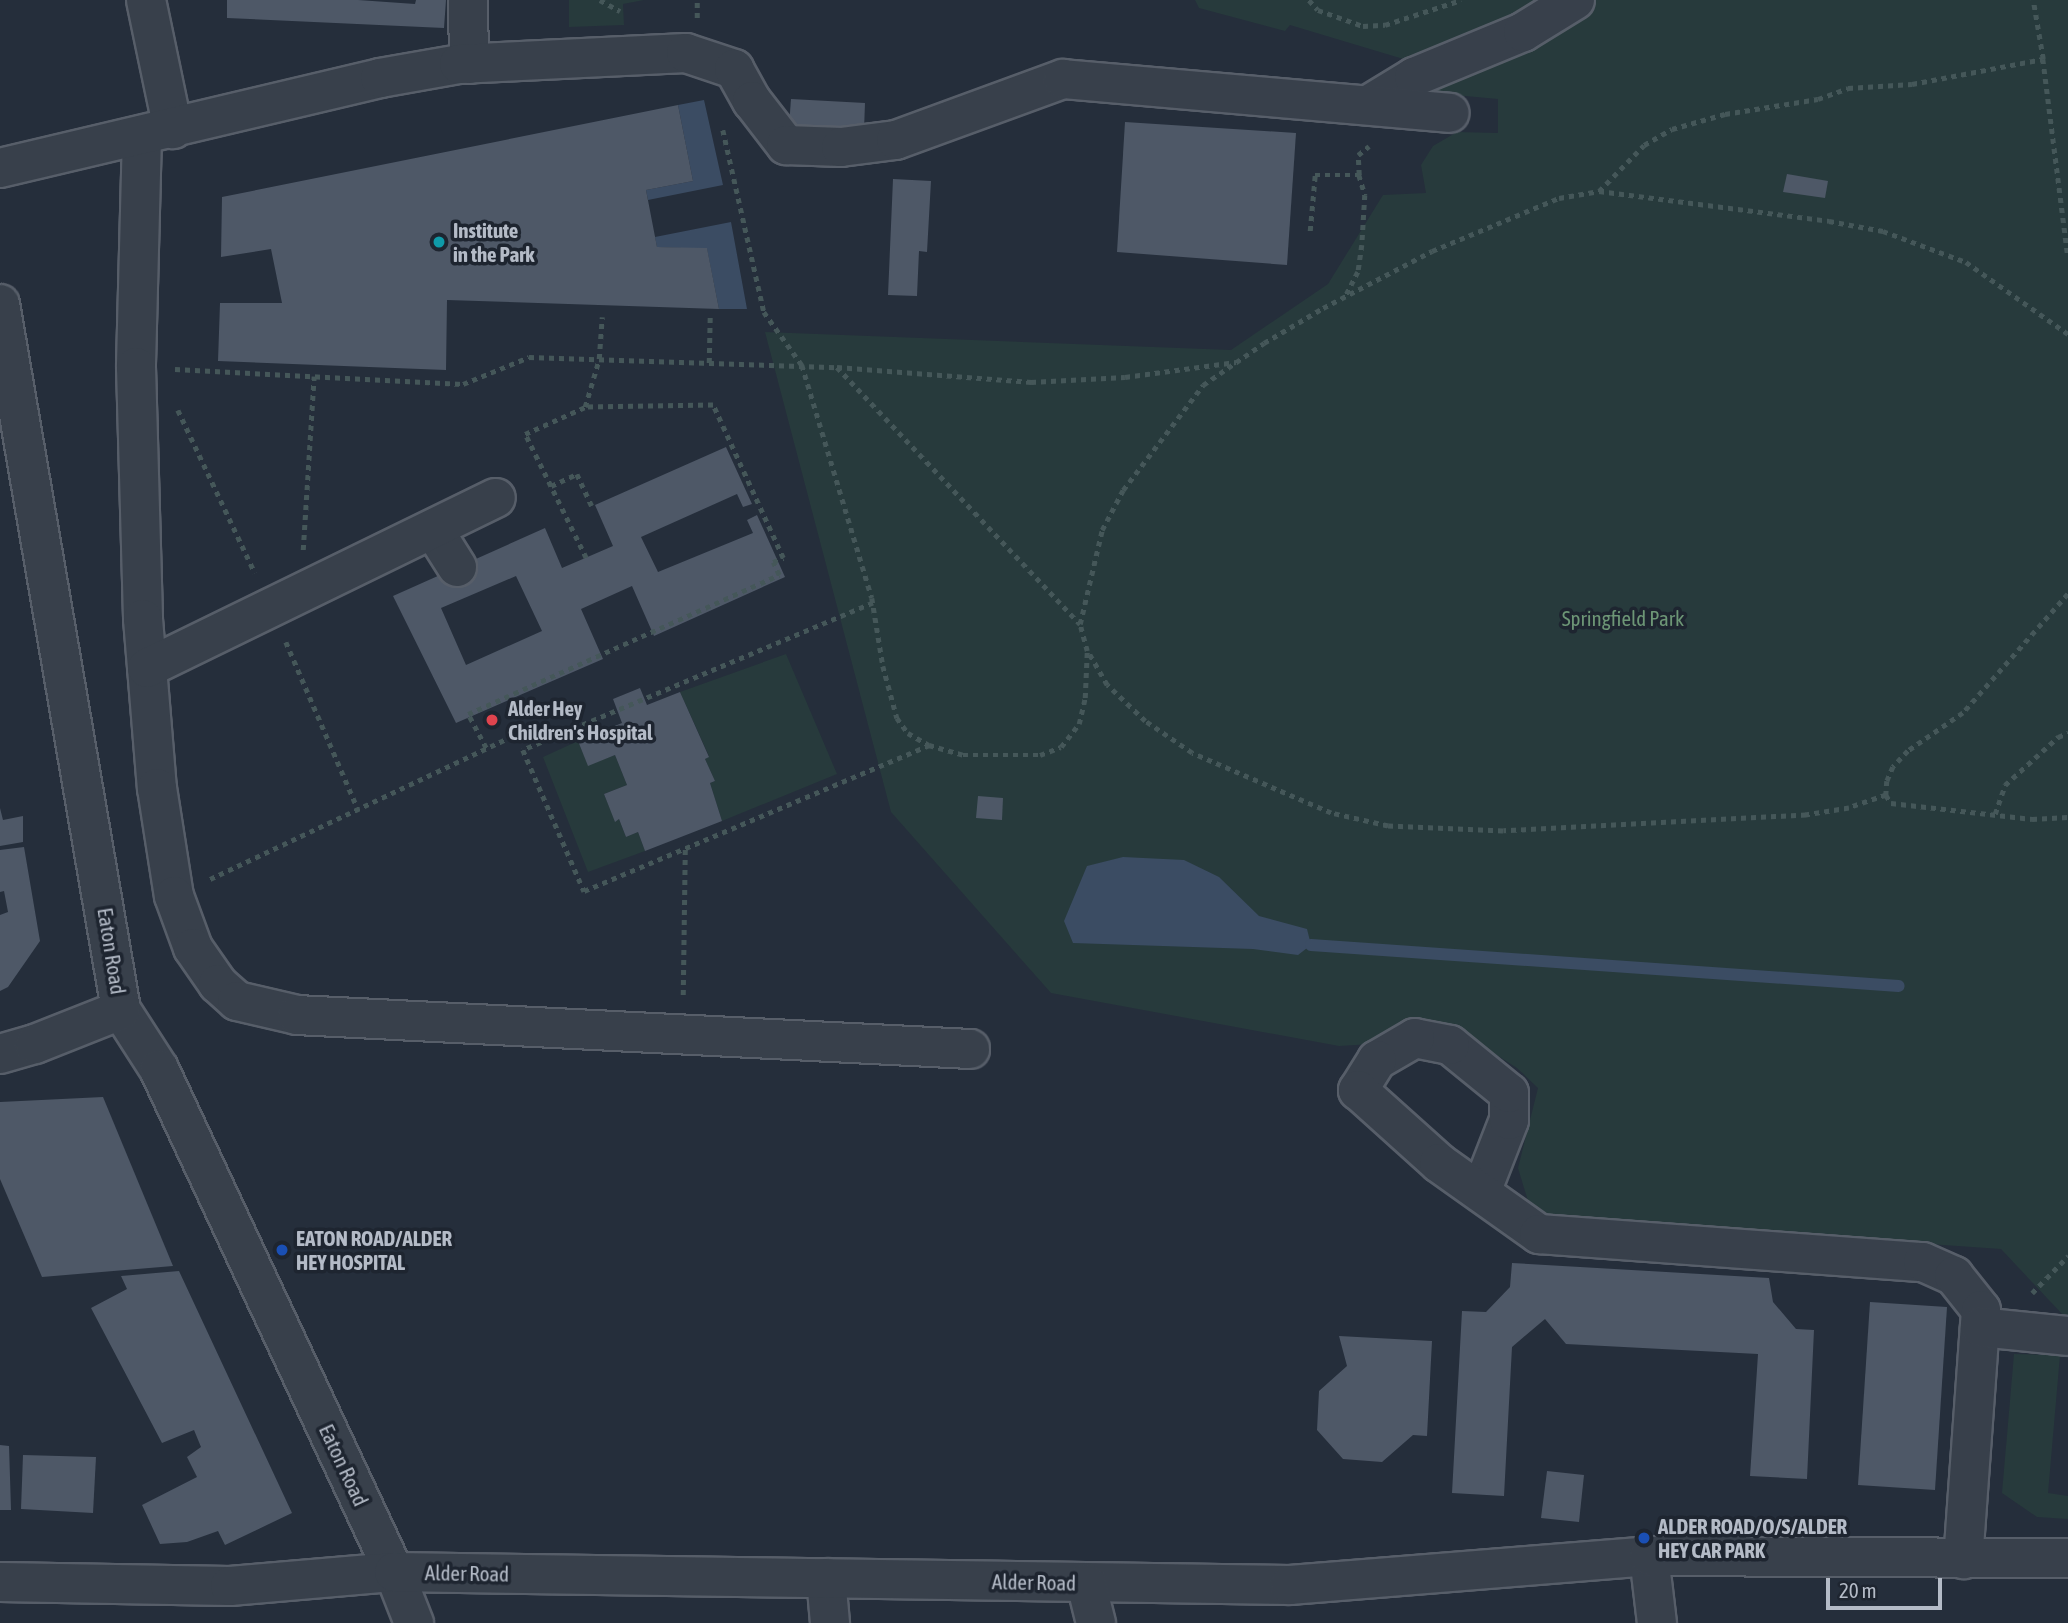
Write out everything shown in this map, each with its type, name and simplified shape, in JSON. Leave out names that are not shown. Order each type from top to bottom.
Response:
[{"type":"street","points":[[146,0],[157,132],[136,367],[143,619],[157,788],[174,896],[193,948],[218,984],[237,1001],[297,1016],[970,1049]]},
{"type":"street","points":[[468,0],[469,64]]},
{"type":"street","points":[[1370,104],[1414,77],[1523,32],[1575,0]]},
{"type":"street","points":[[0,168],[380,78],[469,64],[686,53],[734,69],[752,101],[786,145],[841,147],[896,140],[1063,79],[1450,113]]},
{"type":"street","name":"Eaton Road","points":[[0,304],[121,1010],[159,1069],[394,1572],[414,1623]]},
{"type":"street","points":[[147,668],[496,498]]},
{"type":"street","points":[[433,528],[457,567]]},
{"type":"street","points":[[0,1054],[35,1044],[121,1010]]},
{"type":"street","points":[[1481,1192],[1539,1234],[1923,1262],[1954,1276],[1982,1310],[1963,1559]]},
{"type":"street","points":[[1980,1327],[2068,1336]]},
{"type":"street","points":[[1649,1556],[1657,1623]]},
{"type":"street","name":"Alder Road","points":[[0,1582],[230,1586],[394,1572],[1290,1585],[1649,1556],[2068,1558]]},
{"type":"street","points":[[826,1578],[830,1623]]},
{"type":"street","points":[[1086,1583],[1096,1623]]},
{"type":"path","points":[[600,0],[620,11]]},
{"type":"path","points":[[686,53],[697,17],[697,0]]},
{"type":"path","points":[[1309,0],[1318,10],[1363,26],[1385,25],[1461,0]]},
{"type":"path","points":[[2033,0],[2068,256]]},
{"type":"path","points":[[1599,191],[1644,145],[1672,128],[1725,114],[1818,99],[1848,88],[1912,84],[2043,59]]},
{"type":"path","points":[[722,126],[764,312],[802,365],[873,603],[883,666],[897,719],[908,733],[929,745],[963,755],[1040,755],[1061,747],[1079,723],[1085,698],[1087,651]]},
{"type":"path","points":[[1310,231],[1315,175],[1359,175],[1365,195],[1362,244],[1358,272],[1345,297]]},
{"type":"path","points":[[1886,795],[1849,808],[1806,815],[1503,831],[1388,826],[1331,813],[1192,753],[1145,721],[1107,685],[1087,651],[1080,624],[1102,530],[1123,490],[1203,385],[1345,297],[1432,251],[1559,198],[1599,191],[1829,221],[1883,231],[1966,262],[2068,334]]},
{"type":"path","points":[[585,407],[599,359],[602,317]]},
{"type":"path","points":[[709,363],[710,317]]},
{"type":"path","points":[[136,367],[463,384],[529,357],[802,365],[1031,382],[1125,377],[1237,362]]},
{"type":"path","points":[[837,367],[1080,624]]},
{"type":"path","points":[[286,601],[314,376]]},
{"type":"path","points":[[486,748],[468,714],[779,575],[773,562],[783,558],[757,508],[713,405],[585,407],[525,434],[586,558]]},
{"type":"path","points":[[176,406],[286,601],[358,808]]},
{"type":"path","points":[[551,486],[577,474],[592,506]]},
{"type":"path","points":[[2068,594],[1963,713],[1908,751],[1893,767],[1887,781],[1886,795],[1891,803],[2032,819],[2068,817]]},
{"type":"path","points":[[873,603],[523,750],[584,891],[929,745]]},
{"type":"path","points":[[174,896],[531,727],[538,743]]},
{"type":"path","points":[[1995,814],[2005,785],[2058,737],[2068,733]]},
{"type":"path","points":[[683,1035],[685,849]]},
{"type":"green space","points":[[569,0],[644,0],[623,4],[624,25],[569,27]]},
{"type":"green space","name":"Springfield Park","points":[[1195,0],[2068,0],[2068,1315],[2063,1315],[2001,1249],[1555,1218],[1528,1201],[1518,1168],[1538,1088],[1517,1068],[1470,1038],[1339,1046],[1051,993],[891,812],[765,332],[1231,350],[1328,284],[1383,195],[1426,193],[1421,165],[1433,146],[1457,132],[1498,133],[1498,99],[1421,92],[1410,61],[1290,25],[1285,31],[1199,8]]},
{"type":"green space","points":[[786,654],[837,774],[722,821],[710,783],[715,781],[705,759],[709,756],[680,692]]},
{"type":"green space","points":[[578,741],[588,765],[615,755],[627,785],[604,794],[615,821],[619,819],[626,837],[638,832],[645,851],[588,872],[543,757]]},
{"type":"green space","points":[[2014,1354],[2060,1355],[2048,1493],[2068,1496],[2068,1519],[2037,1517],[2002,1493]]},
{"type":"water","points":[[704,100],[723,185],[648,200],[646,190],[693,181],[678,105]]},
{"type":"water","points":[[731,222],[747,309],[719,309],[707,249],[657,247],[655,237]]},
{"type":"water","points":[[1123,857],[1184,860],[1219,877],[1259,916],[1307,929],[1311,945],[1298,955],[1253,949],[1073,943],[1064,921],[1087,866]]},
{"type":"building","points":[[227,0],[358,0],[415,4],[416,0],[446,0],[444,28],[227,18]]},
{"type":"building","points":[[791,99],[865,103],[864,130],[789,126]]},
{"type":"building","name":"Institute in the Park","points":[[678,105],[693,181],[646,190],[657,247],[707,248],[719,309],[447,300],[446,370],[218,361],[220,303],[282,303],[271,249],[221,257],[222,197]]},
{"type":"building","points":[[1125,122],[1296,133],[1287,265],[1117,252]]},
{"type":"building","points":[[1787,174],[1828,181],[1825,198],[1783,192]]},
{"type":"building","points":[[893,179],[931,181],[927,252],[919,251],[917,296],[888,295]]},
{"type":"building","points":[[726,447],[752,504],[743,507],[737,494],[641,537],[658,572],[753,533],[747,520],[757,515],[785,577],[654,636],[632,586],[581,609],[603,659],[456,723],[393,596],[545,528],[562,568],[613,546],[595,505]],"holes":[[[516,576],[542,631],[466,665],[441,608]]]},
{"type":"building","points":[[640,688],[647,705],[680,692],[709,757],[705,759],[715,781],[710,783],[722,821],[645,851],[638,832],[626,837],[619,819],[615,822],[604,794],[627,785],[615,755],[588,766],[578,741],[622,723],[613,699]]},
{"type":"building","points":[[978,796],[1003,798],[1002,820],[976,818]]},
{"type":"building","points":[[0,808],[3,820],[23,816],[23,842],[0,846]]},
{"type":"building","points":[[24,847],[40,941],[8,987],[0,991],[0,915],[8,912],[4,891],[0,892],[0,850]]},
{"type":"building","points":[[103,1097],[173,1266],[42,1277],[0,1179],[0,1102]]},
{"type":"building","points":[[1512,1263],[1769,1278],[1773,1302],[1796,1329],[1814,1330],[1807,1479],[1750,1476],[1758,1354],[1566,1344],[1545,1319],[1512,1347],[1504,1496],[1452,1493],[1462,1311],[1486,1312],[1510,1287]]},
{"type":"building","points":[[179,1271],[292,1513],[225,1545],[218,1531],[187,1542],[160,1544],[142,1505],[197,1477],[187,1457],[201,1447],[194,1430],[162,1443],[91,1308],[127,1289],[121,1276]]},
{"type":"building","points":[[1870,1302],[1947,1307],[1935,1490],[1858,1485]]},
{"type":"building","points":[[1339,1336],[1432,1341],[1427,1436],[1413,1435],[1382,1462],[1343,1459],[1317,1430],[1319,1391],[1347,1366]]},
{"type":"building","points":[[0,1445],[9,1446],[11,1510],[0,1510]]},
{"type":"building","points":[[23,1455],[96,1457],[93,1513],[21,1509]]},
{"type":"building","points":[[1547,1471],[1584,1475],[1579,1522],[1541,1518]]},
{"type":"waterway","points":[[1311,945],[1899,986]]},
{"type":"place","name":"Institute in the Park","points":[[439,242]]},
{"type":"place","name":"Alder Hey Children's Hospital","points":[[492,720]]},
{"type":"place","name":"EATON ROAD/ALDER HEY HOSPITAL","points":[[282,1250]]},
{"type":"place","name":"ALDER ROAD/O/S/ALDER HEY CAR PARK","points":[[1644,1538]]}]
